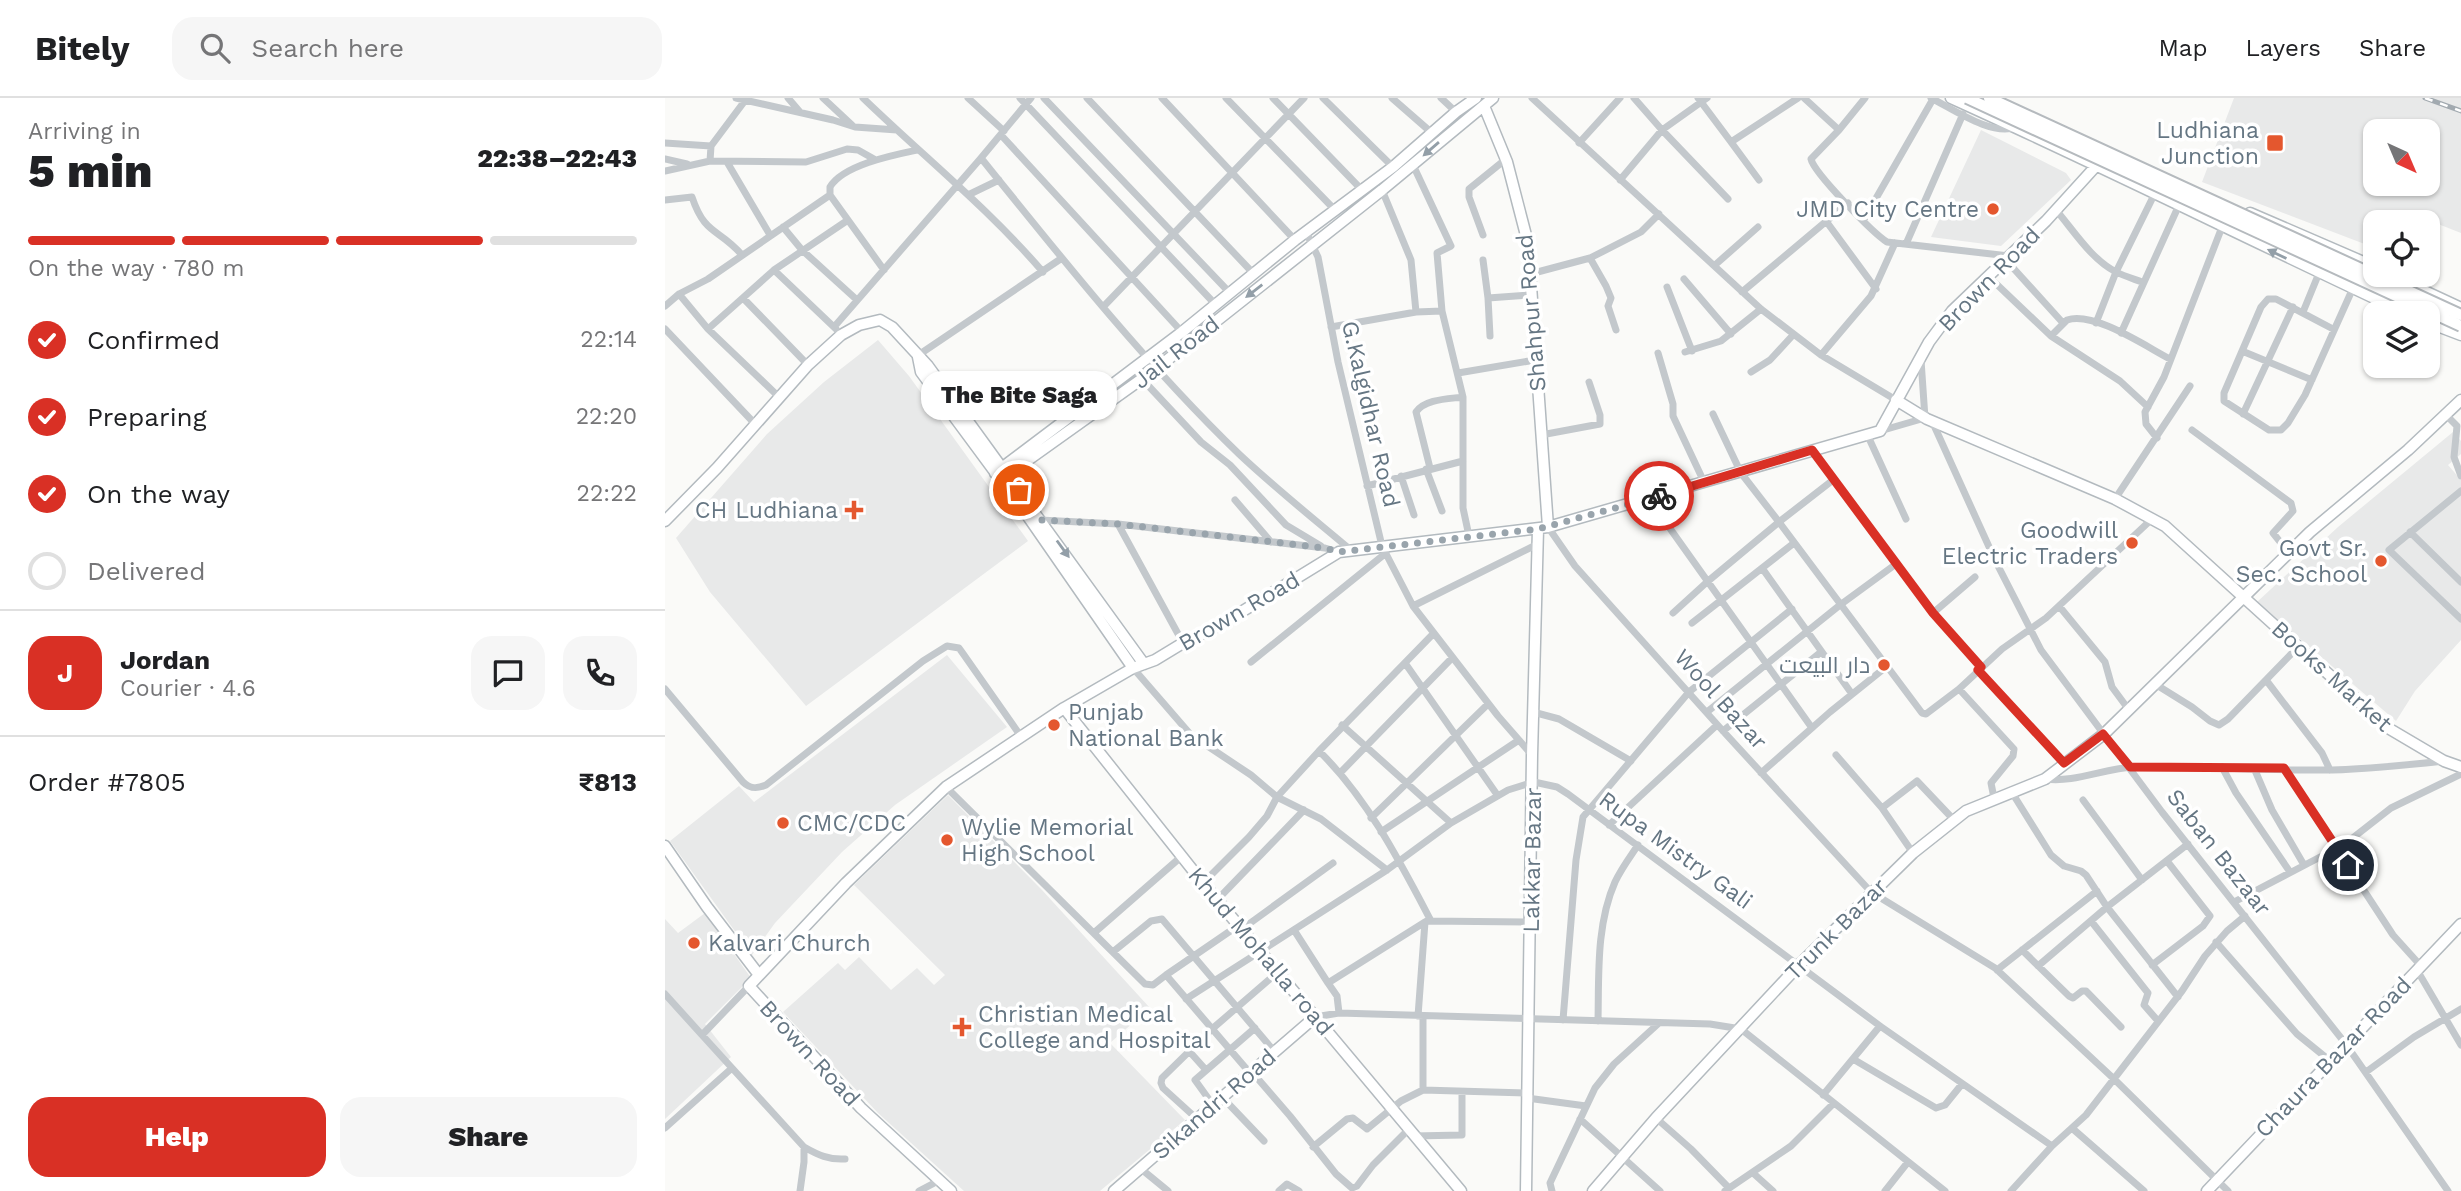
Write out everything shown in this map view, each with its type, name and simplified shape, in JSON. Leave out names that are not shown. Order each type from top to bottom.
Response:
[{"type":"main road","points":[[1967,98],[2461,326]]},
{"type":"main road","points":[[1989,98],[2461,315]]},
{"type":"street","points":[[788,98],[801,112]]},
{"type":"street","points":[[823,98],[855,127]]},
{"type":"street","points":[[863,98],[968,195],[1042,272]]},
{"type":"street","points":[[969,98],[1182,332]]},
{"type":"street","points":[[1020,98],[1029,101],[1215,304]]},
{"type":"street","points":[[1044,98],[1229,292]]},
{"type":"street","points":[[1087,98],[1253,273]]},
{"type":"street","points":[[1163,98],[1295,240]]},
{"type":"street","points":[[1226,98],[1336,211]]},
{"type":"street","points":[[1273,98],[1362,190]]},
{"type":"street","points":[[1104,306],[1304,98]]},
{"type":"street","points":[[1323,98],[1393,167]]},
{"type":"street","points":[[1392,98],[1432,133]]},
{"type":"street","points":[[1441,98],[1456,112]]},
{"type":"street","name":"Jail Road","points":[[1002,474],[1295,240],[1393,167],[1456,112],[1493,98]]},
{"type":"street","points":[[1532,98],[1761,309],[1821,355],[1896,400]]},
{"type":"street","points":[[1579,143],[1620,98]]},
{"type":"street","points":[[1634,98],[1728,199]]},
{"type":"street","points":[[1731,142],[1798,98]]},
{"type":"street","points":[[1804,98],[1839,130]]},
{"type":"street","points":[[1865,98],[1811,161],[1863,221],[1882,239],[1895,243],[2007,258],[2063,323]]},
{"type":"street","points":[[1951,98],[2381,301]]},
{"type":"street","points":[[1999,98],[2363,262]]},
{"type":"street","points":[[710,161],[711,146],[742,99],[855,127],[897,131]]},
{"type":"street","points":[[1620,180],[1662,130],[1702,99],[1759,180]]},
{"type":"street","points":[[1863,221],[1932,99],[1997,130],[2017,127],[2022,118],[2019,107]]},
{"type":"street","points":[[665,521],[756,425],[838,331],[857,300],[1029,101]]},
{"type":"street","name":"Jail Road","points":[[1002,474],[1157,368],[1413,165],[1480,102]]},
{"type":"street","name":"Shahpur Road","points":[[1480,102],[1506,159],[1528,243],[1541,435],[1543,528]]},
{"type":"street","points":[[1906,244],[1963,114]]},
{"type":"street","points":[[665,144],[711,146]]},
{"type":"street","name":"Brown Road","points":[[951,1191],[861,1108],[748,986],[846,883],[946,787],[1064,708],[1133,668],[1220,625],[1339,552],[1384,550],[1469,536],[1543,528],[1879,431],[1930,342],[1952,311],[2056,210],[2096,166],[2106,148]]},
{"type":"street","points":[[665,171],[710,161],[806,162],[847,149],[858,150],[874,159]]},
{"type":"street","points":[[665,306],[830,195],[832,183],[874,159],[917,150]]},
{"type":"street","points":[[981,158],[1062,258],[1157,368],[1258,472],[1352,551]]},
{"type":"street","points":[[665,159],[691,165]]},
{"type":"street","points":[[1483,235],[1469,197],[1469,189],[1506,159]]},
{"type":"street","points":[[727,162],[770,235]]},
{"type":"street","points":[[1413,165],[1451,245],[1437,253],[1442,311],[1463,397],[1463,508],[1469,536]]},
{"type":"street","points":[[968,195],[999,180]]},
{"type":"street","points":[[1382,190],[1411,260],[1416,312]]},
{"type":"street","points":[[2096,323],[2116,272],[2155,193]]},
{"type":"street","points":[[830,195],[884,270]]},
{"type":"street","points":[[665,200],[692,197],[698,215],[706,226],[716,235],[729,240],[742,255]]},
{"type":"street","points":[[1742,292],[1848,203]]},
{"type":"street","points":[[2121,333],[2179,205]]},
{"type":"street","points":[[2056,210],[2089,249],[2116,272],[2142,282]]},
{"type":"street","points":[[1529,274],[1590,258],[1640,232],[1659,214]]},
{"type":"street","points":[[708,329],[774,270],[848,219]]},
{"type":"street","points":[[1826,221],[1876,289]]},
{"type":"street","points":[[783,227],[802,250],[857,300]]},
{"type":"street","points":[[1715,265],[1758,227]]},
{"type":"street","points":[[2157,438],[2145,421],[2148,407],[2164,377],[2222,227]]},
{"type":"street","name":"G.Kalgidhar Road","points":[[1306,232],[1318,257],[1331,327],[1384,550],[1413,606],[1433,634],[1532,755]]},
{"type":"street","points":[[1821,355],[1876,289],[1895,243]]},
{"type":"street","points":[[917,356],[1062,258]]},
{"type":"street","points":[[1590,258],[1607,286],[1611,299],[1608,306],[1616,330]]},
{"type":"street","points":[[1483,260],[1490,336]]},
{"type":"street","points":[[774,270],[838,331]]},
{"type":"street","points":[[2303,312],[2319,273]]},
{"type":"street","points":[[1988,276],[2051,336],[2120,381],[2148,407]]},
{"type":"street","points":[[1685,279],[1731,334]]},
{"type":"street","points":[[1667,287],[1689,351],[1713,345],[1761,309]]},
{"type":"street","points":[[2416,287],[2461,308]]},
{"type":"street","points":[[2333,329],[2276,299],[2268,299],[2264,302],[2223,397],[2226,404],[2273,432],[2281,430],[2288,423],[2312,380],[2353,288]]},
{"type":"street","points":[[680,294],[708,329],[779,397]]},
{"type":"street","points":[[1488,298],[1531,295]]},
{"type":"street","points":[[743,298],[808,365]]},
{"type":"street","points":[[2243,414],[2293,307]]},
{"type":"street","points":[[1331,327],[1416,312],[1442,311]]},
{"type":"street","points":[[2051,336],[2063,323],[2071,318],[2079,318],[2121,333],[2170,359]]},
{"type":"street","points":[[838,331],[880,320],[892,327],[928,366],[1002,474],[1028,518],[1133,668],[1182,727],[1251,775],[1277,797],[1330,825],[1387,870]]},
{"type":"street","points":[[2440,327],[2461,335]]},
{"type":"street","points":[[665,329],[756,425]]},
{"type":"street","points":[[1751,372],[1770,360],[1793,335]]},
{"type":"street","points":[[2242,351],[2312,380]]},
{"type":"street","points":[[1658,353],[1673,404],[1673,416],[1704,482]]},
{"type":"street","points":[[1458,373],[1535,360]]},
{"type":"street","points":[[1879,431],[1928,420],[1921,360]]},
{"type":"street","points":[[1142,379],[1201,442],[1230,465],[1286,525],[1325,548]]},
{"type":"street","points":[[1541,435],[1599,424],[1600,415],[1589,382]]},
{"type":"street","points":[[2115,499],[2190,386]]},
{"type":"street","points":[[1099,395],[1106,405]]},
{"type":"street","points":[[1441,511],[1416,417],[1418,408],[1426,403],[1463,397]]},
{"type":"street","name":"Books Market","points":[[1896,400],[1928,420],[2115,499],[2153,518],[2174,532],[2388,728],[2444,761],[2461,766]]},
{"type":"street","name":"Trunk Bazar","points":[[1593,1191],[1656,1118],[1798,965],[1913,853],[1966,811],[2045,779],[2103,734],[2289,553],[2461,400]]},
{"type":"street","points":[[1713,414],[1741,472],[1924,714],[1929,713],[2008,644],[2059,606],[2153,518]]},
{"type":"street","points":[[2446,415],[2457,426],[2454,457],[2461,476]]},
{"type":"street","name":"Saban Bazaar","points":[[1928,420],[2041,650],[2103,734],[2345,1043],[2448,1191]]},
{"type":"street","points":[[2192,429],[2291,503],[2293,511],[2273,533],[2289,553]]},
{"type":"street","points":[[1867,435],[1906,519]]},
{"type":"street","points":[[1812,450],[1933,613],[2064,763]]},
{"type":"street","points":[[1367,486],[1463,461]]},
{"type":"street","points":[[1002,474],[1042,520],[1144,664]]},
{"type":"street","points":[[1401,476],[1414,514]]},
{"type":"street","points":[[1673,613],[1707,582],[1833,480]]},
{"type":"street","points":[[2461,491],[2389,550],[2461,619]]},
{"type":"street","points":[[1649,499],[1812,728]]},
{"type":"street","points":[[1235,500],[1271,542]]},
{"type":"street","points":[[1028,518],[1118,524],[1325,548],[1339,552]]},
{"type":"street","points":[[1118,524],[1183,643]]},
{"type":"street","name":"Lakkar Bazar","points":[[1526,1191],[1533,712],[1538,544],[1543,528]]},
{"type":"street","name":"Wool Bazar","points":[[1543,528],[1723,732],[1871,892],[1997,970],[2113,1078],[2228,1191]]},
{"type":"street","points":[[2410,532],[2461,582]]},
{"type":"street","points":[[1692,623],[1794,542]]},
{"type":"street","points":[[1413,606],[1538,544]]},
{"type":"street","points":[[1251,662],[1384,550]]},
{"type":"street","points":[[1707,712],[1840,605],[1896,564]]},
{"type":"street","points":[[1762,568],[1852,694]]},
{"type":"street","points":[[1933,613],[1975,577]]},
{"type":"street","points":[[2059,606],[2105,662],[2112,687],[2125,714]]},
{"type":"street","points":[[1563,1020],[1576,860],[1581,824],[1588,809],[1689,692],[1792,609]]},
{"type":"street","points":[[1203,883],[1249,837],[1277,797],[1342,725],[1433,634]]},
{"type":"street","points":[[665,689],[743,782],[756,788],[766,785],[923,661],[947,646],[959,648],[1020,735]]},
{"type":"street","points":[[2155,684],[2219,725],[2298,647]]},
{"type":"street","points":[[1723,732],[1821,652]]},
{"type":"street","points":[[1341,772],[1452,658]]},
{"type":"street","points":[[1405,663],[1498,796]]},
{"type":"street","points":[[1761,774],[1886,667]]},
{"type":"street","points":[[2266,680],[2322,753],[2330,770]]},
{"type":"street","points":[[1959,689],[2014,748],[2013,756],[1991,783],[1994,798]]},
{"type":"street","points":[[1371,818],[1488,704]]},
{"type":"street","name":"Khud Mohalla road","points":[[1064,708],[1203,883],[1461,1191]]},
{"type":"street","points":[[1533,712],[1559,719],[1631,761]]},
{"type":"street","points":[[1342,725],[1451,824]]},
{"type":"street","points":[[1608,825],[1717,725]]},
{"type":"street","points":[[1381,832],[1519,740]]},
{"type":"street","points":[[1319,751],[1341,772],[1381,832],[1428,921],[1421,1016],[1423,1090]]},
{"type":"street","points":[[1836,755],[1882,808],[1913,853]]},
{"type":"street","points":[[2045,779],[2064,781],[2130,767],[2330,770],[2444,761]]},
{"type":"street","points":[[2222,767],[2236,793],[2290,872]]},
{"type":"street","points":[[2254,768],[2272,810],[2304,865]]},
{"type":"street","points":[[2284,768],[2393,934],[2419,968],[2461,1045]]},
{"type":"street","points":[[2234,902],[2337,849],[2391,808],[2461,774]]},
{"type":"street","points":[[1882,808],[1917,780],[1954,820]]},
{"type":"street","points":[[1186,999],[1387,870],[1451,824],[1508,790],[1534,782]]},
{"type":"street","name":"Rupa Mistry Gali","points":[[1534,782],[1557,787],[1880,1026],[2052,1146]]},
{"type":"street","points":[[946,787],[1147,985],[1153,985],[1333,863]]},
{"type":"street","points":[[2011,792],[2043,845],[2064,866],[2084,873],[2178,997]]},
{"type":"street","points":[[2083,800],[2142,880]]},
{"type":"street","points":[[1217,900],[1304,810]]},
{"type":"street","points":[[2038,966],[2189,844]]},
{"type":"street","points":[[1598,1021],[1604,918],[1614,884],[1638,845]]},
{"type":"street","points":[[665,846],[758,975]]},
{"type":"street","points":[[1095,932],[1182,856]]},
{"type":"street","points":[[2153,965],[2203,926],[2210,916],[2167,861]]},
{"type":"street","points":[[1997,970],[2097,891]]},
{"type":"street","points":[[2011,1191],[2052,1146],[2073,1129],[2178,997],[2216,943],[2245,916]]},
{"type":"street","points":[[1114,951],[1145,925],[1159,918],[1274,1051]]},
{"type":"street","points":[[1328,982],[1428,921],[1531,922]]},
{"type":"street","points":[[2091,921],[2148,993],[2144,1005],[2158,1021]]},
{"type":"street","name":"Chaura Bazar Road","points":[[2207,1191],[2461,924]]},
{"type":"street","points":[[1294,930],[1338,996],[1339,1013]]},
{"type":"street","points":[[2216,943],[2297,1034],[2329,1060]]},
{"type":"street","points":[[2022,950],[2071,998],[2086,990],[2121,1027]]},
{"type":"street","points":[[1196,1118],[1161,1083],[1162,1077],[1212,1029],[1279,972]]},
{"type":"street","points":[[1166,975],[1290,1116],[1336,1174],[1354,1188],[1381,1156],[1412,1133],[1462,1136],[1462,1091]]},
{"type":"street","points":[[702,1035],[748,986]]},
{"type":"street","points":[[665,993],[804,1147],[818,1156],[834,1160],[845,1159]]},
{"type":"street","points":[[2366,1072],[2461,1009]]},
{"type":"street","points":[[1315,1017],[1339,1013],[1710,1024],[1741,1029],[1945,1191]]},
{"type":"street","name":"Sikandri Road","points":[[1114,1191],[1315,1017]]},
{"type":"street","points":[[1552,1191],[1550,1183],[1595,1088],[1610,1068],[1660,1023]]},
{"type":"street","points":[[1823,1095],[1880,1026]]},
{"type":"street","points":[[1213,1104],[1195,1082],[1196,1079],[1255,1028]]},
{"type":"street","points":[[1189,1051],[1206,1070]]},
{"type":"street","points":[[1853,1059],[1936,1108],[1945,1105],[1962,1084]]},
{"type":"street","points":[[665,1128],[732,1068]]},
{"type":"street","points":[[1313,1147],[1347,1119],[1353,1118],[1367,1129],[1411,1095],[1423,1090],[1527,1096],[1586,1106]]},
{"type":"street","points":[[1222,1097],[1264,1140]]},
{"type":"street","points":[[1656,1118],[1691,1149],[1727,1190],[1791,1146],[1833,1104]]},
{"type":"street","points":[[1580,1119],[1660,1191]]},
{"type":"street","points":[[2073,1129],[2144,1191]]},
{"type":"street","points":[[800,1191],[804,1147]]},
{"type":"street","points":[[1885,1191],[1908,1161]]},
{"type":"street","points":[[1140,1168],[1168,1191]]},
{"type":"street","points":[[1753,1173],[1773,1191]]},
{"type":"street","points":[[919,1191],[940,1180]]},
{"type":"street","points":[[1279,1191],[1285,1184],[1299,1191]]},
{"type":"shaded area","points":[[2234,98],[2461,98],[2461,233],[2440,225],[2440,210],[2363,210],[2363,243],[2202,182]]},
{"type":"shaded area","name":"JMD City Centre","points":[[1981,130],[2066,173],[2071,180],[2001,246],[1931,237]]},
{"type":"shaded area","name":"CH Ludhiana","points":[[878,340],[909,376],[1028,541],[806,706],[710,592],[676,538],[767,434],[824,382]]},
{"type":"shaded area","name":"Govt Sr. Sec. School","points":[[2453,432],[2461,441],[2461,454],[2448,465],[2461,480],[2461,640],[2415,691],[2396,721],[2257,602],[2338,527]]},
{"type":"shaded area","name":"CMC/CDC","points":[[947,655],[1007,727],[895,805],[842,852],[775,923],[752,955],[670,841],[739,786],[754,802]]},
{"type":"shaded area","name":"Christian Medical College and Hospital","points":[[948,795],[1042,890],[1150,1008],[1110,1043],[1185,1120],[1100,1191],[964,1191],[878,1113],[783,1012],[838,963],[845,970],[859,957],[891,990],[917,968],[934,985],[945,975],[854,885]]},
{"type":"shaded area","points":[[705,913],[751,978],[705,1024],[731,1057],[665,1119],[665,919],[678,933]]},
{"type":"railway","points":[[2425,98],[2461,111]]},
{"type":"way so far","points":[[1019,490],[1042,520],[1118,524],[1325,548],[1339,552],[1538,529],[1659,496]]},
{"type":"place","name":"Ludhiana Junction","points":[[2275,143]]},
{"type":"place","name":"JMD City Centre","points":[[1993,209]]},
{"type":"place","name":"The Bite Saga","points":[[1019,490]]},
{"type":"place","name":"CH Ludhiana","points":[[854,510]]},
{"type":"place","name":"Goodwill Electric Traders","points":[[2132,543]]},
{"type":"place","name":"Govt Sr. Sec. School","points":[[2381,561]]},
{"type":"place","name":"دار البیعت","points":[[1884,665]]},
{"type":"place","name":"Punjab National Bank","points":[[1054,725]]},
{"type":"place","name":"CMC/CDC","points":[[783,823]]},
{"type":"place","name":"Wylie Memorial High School","points":[[947,840]]},
{"type":"place","name":"Kalvari Church","points":[[694,943]]},
{"type":"place","name":"Christian Medical College and Hospital","points":[[962,1027]]},
{"type":"route","points":[[1659,496],[1812,450],[1933,613],[1981,667],[1978,670],[2064,763],[2103,734],[2130,767],[2284,768],[2348,865]]}]
